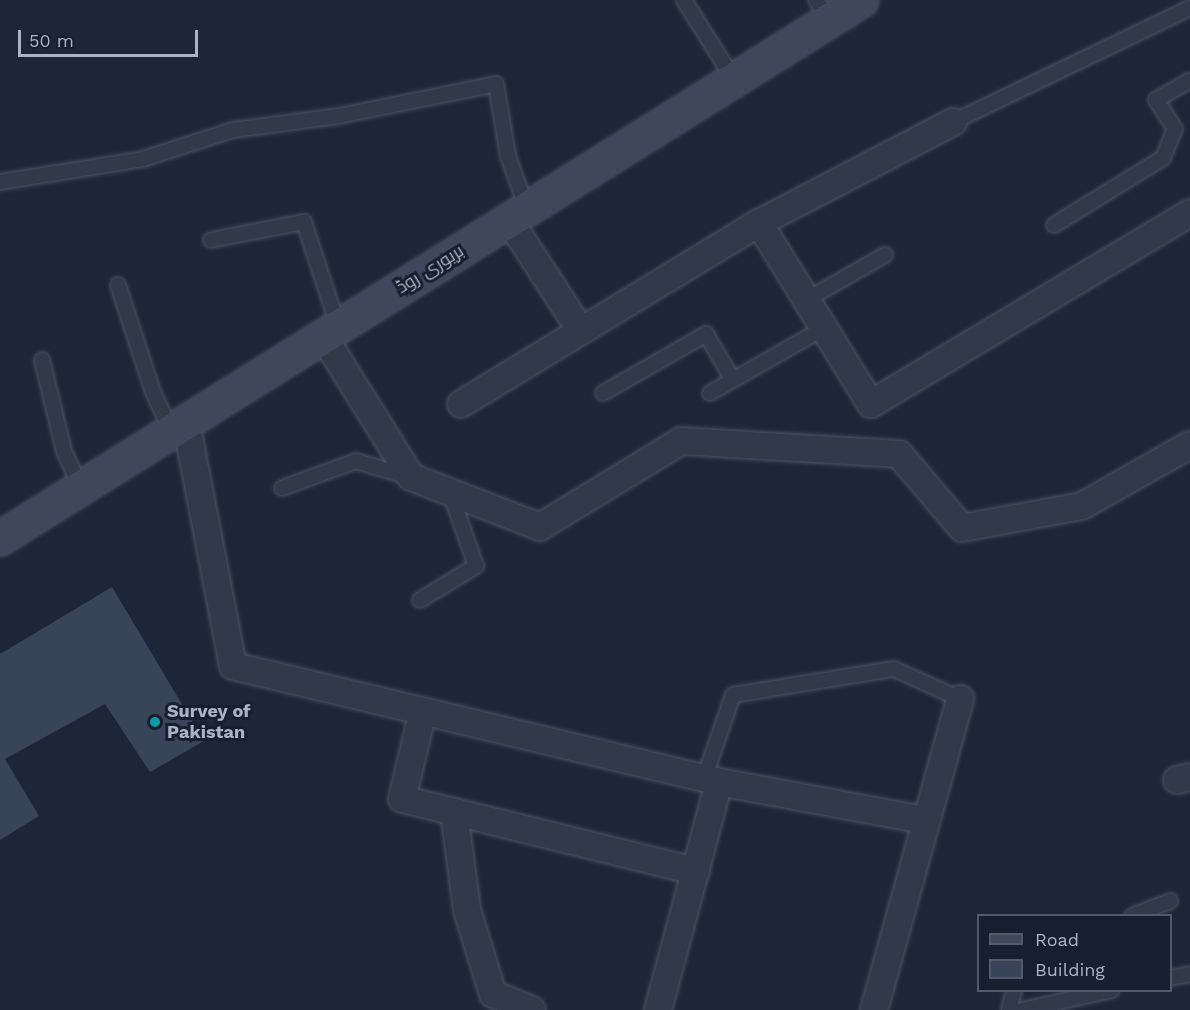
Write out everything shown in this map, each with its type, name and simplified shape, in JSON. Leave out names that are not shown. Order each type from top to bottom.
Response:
[{"type":"main road","name":"بریوری روڈ","points":[[0,538],[734,80],[822,10],[861,0]]},
{"type":"street","points":[[461,404],[759,224],[953,122]]},
{"type":"street","points":[[759,224],[871,404],[1190,213]]},
{"type":"street","points":[[518,215],[581,331]]},
{"type":"street","points":[[331,331],[411,477],[540,527],[681,441],[898,454],[962,528],[1082,506],[1190,445]]},
{"type":"street","points":[[179,427],[233,666],[711,781],[925,820]]},
{"type":"street","points":[[874,1010],[960,699]]},
{"type":"street","points":[[423,711],[402,799],[696,871]]},
{"type":"street","points":[[658,1010],[696,871],[711,781]]},
{"type":"street","points":[[454,812],[467,910],[493,994],[532,1010]]},
{"type":"lane","points":[[684,0],[734,80]]},
{"type":"lane","points":[[953,122],[1190,8]]},
{"type":"lane","points":[[1054,225],[1163,158],[1176,129],[1156,100],[1190,80]]},
{"type":"lane","points":[[0,182],[143,159],[233,130],[339,116],[496,84],[518,215]]},
{"type":"lane","points":[[211,240],[304,222],[331,331]]},
{"type":"lane","points":[[806,300],[885,255]]},
{"type":"lane","points":[[118,285],[153,392],[179,427]]},
{"type":"lane","points":[[710,393],[824,328]]},
{"type":"lane","points":[[603,393],[706,334],[733,380]]},
{"type":"lane","points":[[42,360],[64,451],[81,488]]},
{"type":"lane","points":[[282,489],[356,461],[411,477]]},
{"type":"lane","points":[[420,600],[476,566],[450,492]]},
{"type":"lane","points":[[711,781],[733,695],[894,669],[960,699]]},
{"type":"lane","points":[[1135,914],[1170,901]]},
{"type":"lane","points":[[1172,978],[1190,974]]},
{"type":"lane","points":[[1009,1010],[1014,992]]},
{"type":"lane","points":[[1022,1010],[1103,992]]},
{"type":"building","name":"Survey of Pakistan","points":[[112,587],[204,741],[150,772],[105,704],[5,759],[39,816],[0,840],[0,654]]},
{"type":"place","name":"Survey of Pakistan","points":[[155,722]]}]
